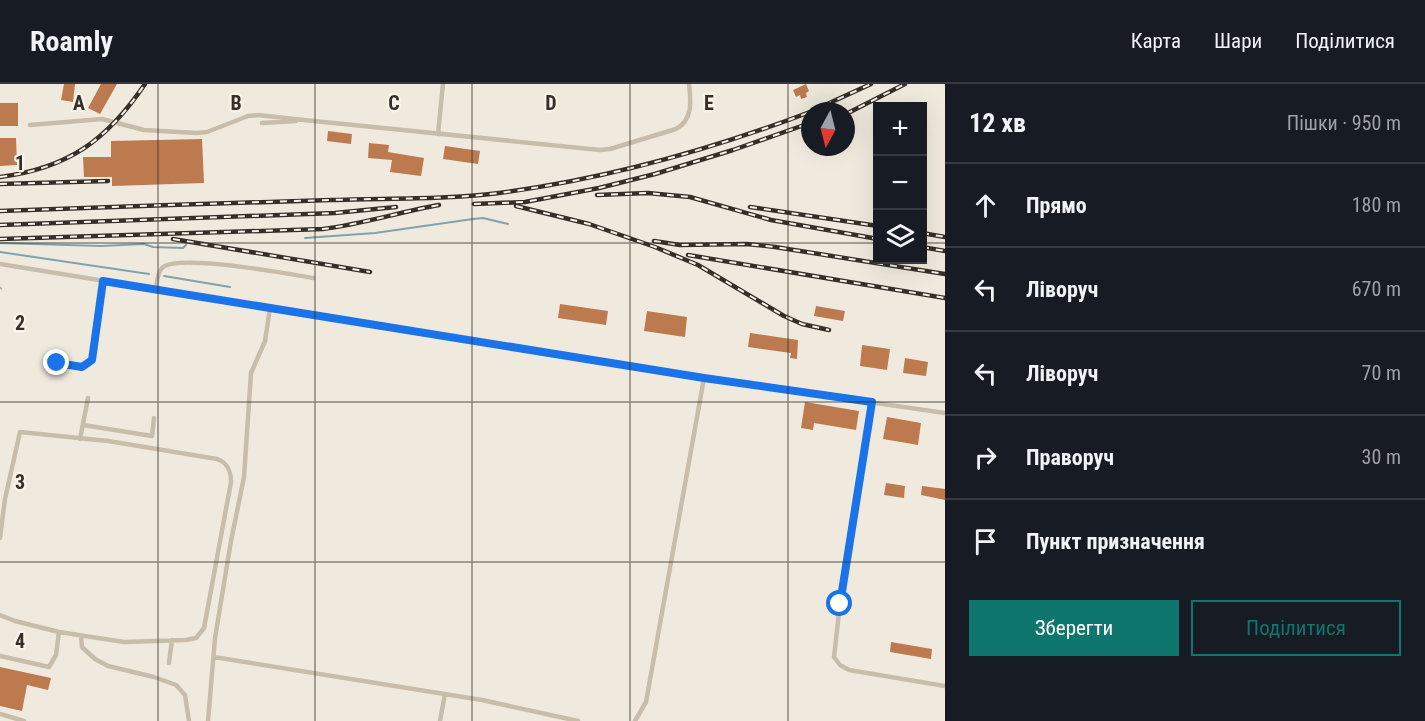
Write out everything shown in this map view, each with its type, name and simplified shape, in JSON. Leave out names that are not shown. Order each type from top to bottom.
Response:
[{"type":"lane","points":[[438,134],[443,84]]},
{"type":"lane","points":[[30,125],[102,118],[144,130],[198,133],[207,132],[248,116],[258,115],[577,149],[610,149],[684,125],[689,112],[689,84]]},
{"type":"lane","points":[[262,123],[304,120]]},
{"type":"lane","points":[[156,289],[157,278],[162,268],[178,262],[234,266],[313,278]]},
{"type":"lane","points":[[0,264],[704,378],[945,413]]},
{"type":"lane","points":[[57,363],[82,367],[92,360],[103,281]]},
{"type":"lane","points":[[208,721],[222,588],[244,477],[250,373],[265,341],[270,308]]},
{"type":"lane","points":[[635,721],[646,702],[704,378]]},
{"type":"lane","points":[[80,440],[88,398]]},
{"type":"lane","points":[[872,402],[840,604],[834,657],[840,666],[849,670],[945,686]]},
{"type":"lane","points":[[83,426],[152,436],[154,418]]},
{"type":"lane","points":[[0,538],[20,432],[80,440],[108,441],[217,459],[229,469],[231,482],[204,628],[200,634],[192,639],[133,643],[59,632],[0,615]]},
{"type":"lane","points":[[0,656],[49,667],[56,655],[59,632]]},
{"type":"lane","points":[[81,636],[82,647],[101,663],[176,685],[185,695],[189,721]]},
{"type":"lane","points":[[169,663],[172,640]]},
{"type":"lane","points":[[214,657],[445,694],[578,721]]},
{"type":"lane","points":[[440,721],[445,694]]},
{"type":"lane","points":[[0,714],[24,721]]},
{"type":"path","points":[[0,287],[3,291]]},
{"type":"building","points":[[64,84],[75,84],[73,102],[61,100]]},
{"type":"building","points":[[101,84],[117,84],[100,114],[88,108]]},
{"type":"building","points":[[806,84],[809,91],[806,93],[807,97],[801,99],[800,95],[796,97],[793,90]]},
{"type":"building","points":[[0,103],[18,103],[18,126],[0,126]]},
{"type":"building","points":[[328,131],[352,134],[351,144],[327,141]]},
{"type":"building","points":[[0,138],[16,138],[17,165],[0,166]]},
{"type":"building","points":[[202,139],[204,183],[112,186],[112,177],[84,177],[83,157],[111,157],[111,141]]},
{"type":"building","points":[[369,143],[389,145],[388,152],[424,158],[421,176],[390,172],[392,160],[368,158]]},
{"type":"building","points":[[445,146],[480,151],[478,164],[443,159]]},
{"type":"building","points":[[560,304],[608,311],[606,325],[558,318]]},
{"type":"building","points":[[816,306],[845,311],[843,321],[814,316]]},
{"type":"building","points":[[647,311],[687,317],[685,337],[644,331]]},
{"type":"building","points":[[750,333],[798,340],[797,359],[790,358],[791,353],[748,347]]},
{"type":"building","points":[[862,345],[890,349],[887,370],[860,366]]},
{"type":"building","points":[[905,358],[928,362],[926,376],[903,373]]},
{"type":"building","points":[[805,402],[859,411],[856,430],[814,423],[813,430],[801,428]]},
{"type":"building","points":[[887,417],[921,423],[918,445],[883,439]]},
{"type":"building","points":[[886,483],[905,486],[904,498],[884,495]]},
{"type":"building","points":[[922,486],[945,489],[945,500],[921,495]]},
{"type":"building","points":[[891,642],[932,649],[931,659],[890,652]]},
{"type":"building","points":[[0,667],[51,678],[48,690],[27,685],[22,711],[0,706]]},
{"type":"waterway","points":[[305,238],[375,233],[483,218],[508,224]]},
{"type":"waterway","points":[[0,243],[101,246],[144,244],[153,247],[183,248],[186,245]]},
{"type":"waterway","points":[[0,252],[149,274]]},
{"type":"waterway","points":[[164,276],[230,287]]},
{"type":"railway","points":[[0,177],[46,167],[84,148],[116,121],[145,84]]},
{"type":"railway","points":[[832,102],[871,84]]},
{"type":"railway","points":[[855,109],[905,84]]},
{"type":"railway","points":[[0,211],[436,198],[499,193],[579,180],[657,162],[734,139],[801,115]]},
{"type":"railway","points":[[474,204],[525,202],[599,188],[655,174],[801,126]]},
{"type":"railway","points":[[0,184],[108,181]]},
{"type":"railway","points":[[597,195],[648,193],[690,197],[771,220],[873,238]]},
{"type":"railway","points":[[0,239],[323,229],[439,205]]},
{"type":"railway","points":[[516,206],[589,224],[655,247],[698,265],[784,316],[802,324],[829,330]]},
{"type":"railway","points":[[0,225],[335,213],[396,207]]},
{"type":"railway","points":[[750,207],[873,225]]},
{"type":"railway","points":[[927,234],[945,237]]},
{"type":"railway","points":[[173,239],[370,272]]},
{"type":"railway","points":[[654,241],[680,245],[747,244],[775,247],[945,274]]},
{"type":"railway","points":[[927,248],[945,251]]},
{"type":"railway","points":[[688,255],[945,298]]},
{"type":"route","points":[[57,363],[82,367],[92,360],[103,281],[704,378],[872,402],[840,604]]}]
